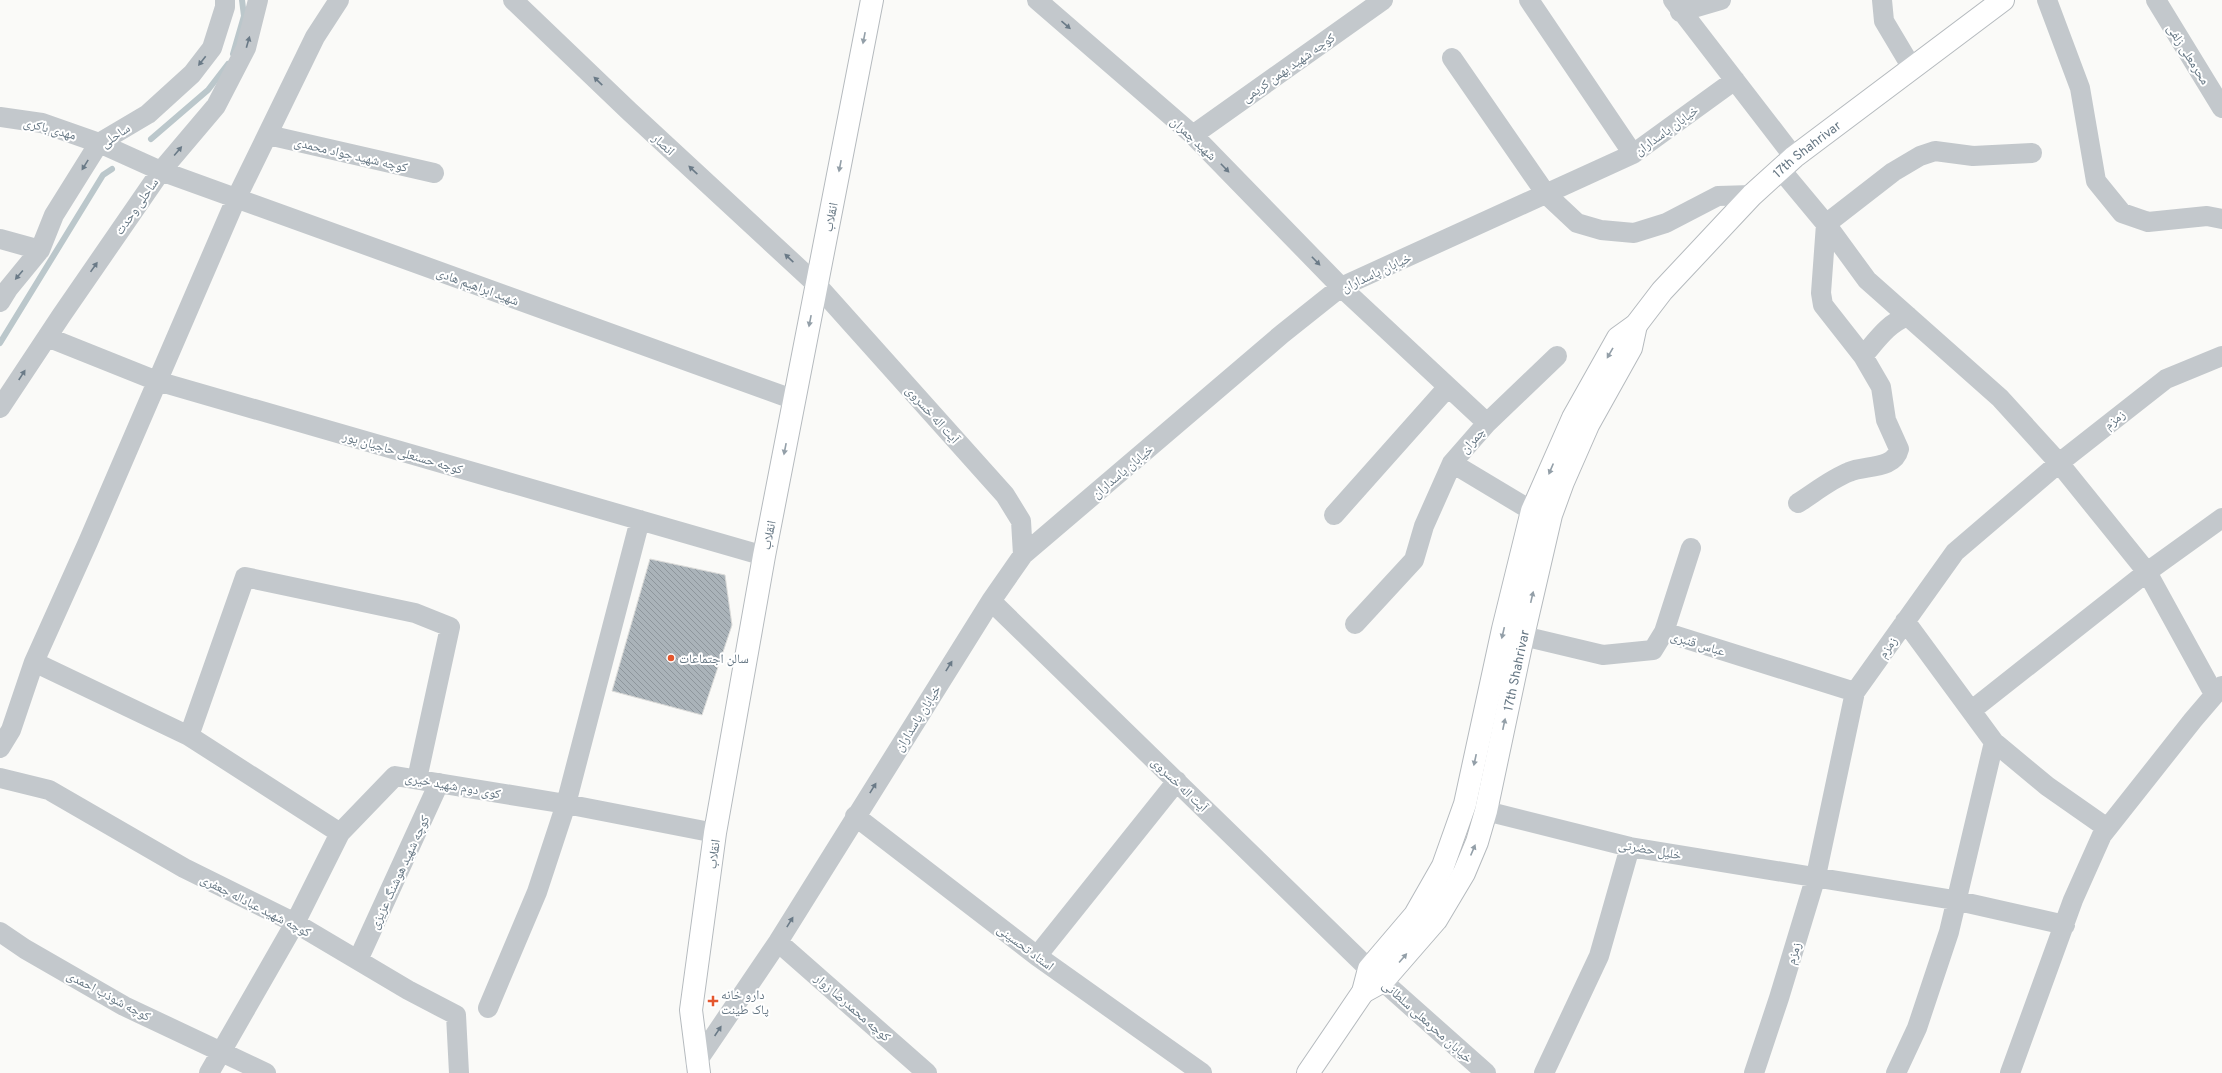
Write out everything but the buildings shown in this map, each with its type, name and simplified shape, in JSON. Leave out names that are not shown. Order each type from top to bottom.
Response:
[{"type":"main road","name":"انقلاب","points":[[697,1068],[691,1010],[715,833],[764,556],[872,0]]},
{"type":"main road","name":"17th Shahrivar","points":[[1308,1073],[1376,975],[1415,915],[1443,866],[1457,831],[1465,804],[1503,629],[1532,511],[1573,418],[1618,338],[1636,325],[1662,291],[1752,195],[1787,164],[2003,0]]},
{"type":"main road","name":"17th Shahrivar","points":[[1376,975],[1436,920],[1464,873],[1477,842],[1486,811],[1523,636],[1551,515],[1588,425],[1631,348],[1636,325]]},
{"type":"street","name":"ساحلی","points":[[0,302],[8,289],[40,250],[54,215],[99,143],[148,114],[192,74],[212,48],[225,7],[225,0]]},
{"type":"street","name":"ساحلی وحدت","points":[[0,408],[161,171],[216,106],[246,48],[258,0]]},
{"type":"street","points":[[0,748],[11,730],[34,662],[236,199],[315,37],[339,0]]},
{"type":"street","name":"انصار","points":[[513,0],[629,111],[817,284]]},
{"type":"street","name":"شهید چمران","points":[[1037,0],[1193,135],[1341,287]]},
{"type":"street","name":"کوچه شهید بهمن کریمی","points":[[1193,135],[1383,0]]},
{"type":"street","points":[[1529,0],[1634,154]]},
{"type":"street","points":[[1677,6],[1721,0]]},
{"type":"street","points":[[1882,0],[1884,21],[1912,68]]},
{"type":"street","points":[[2047,0],[2080,88],[2096,181],[2122,213],[2148,222],[2207,216],[2222,219]]},
{"type":"street","name":"محرمعلی زلفی","points":[[2156,0],[2219,92]]},
{"type":"street","points":[[1677,6],[1735,80],[1826,224],[1866,280],[2000,398],[2059,462],[2147,572],[2218,690],[2107,828],[2073,900],[2010,1073]]},
{"type":"street","points":[[1452,58],[1546,194],[1577,223],[1601,230],[1634,233],[1666,223],[1718,196],[1752,195]]},
{"type":"street","name":"خیابان پاسداران","points":[[697,1068],[778,942],[990,601],[1023,555],[1282,334],[1341,287],[1634,154],[1735,80]]},
{"type":"street","name":"مهدی باکری","points":[[0,117],[42,123],[99,143],[161,171]]},
{"type":"street","name":"کوچه شهید جواد محمدی","points":[[268,135],[434,173]]},
{"type":"street","points":[[1798,503],[1848,472],[1889,462],[1898,456],[1900,449],[1886,420],[1881,387],[1863,356],[1823,305],[1821,293],[1826,224],[1893,172],[1920,156],[1935,151],[1973,156],[2032,153]]},
{"type":"street","name":"شهید ابراهیم هادی","points":[[161,171],[795,400]]},
{"type":"street","points":[[0,239],[40,250]]},
{"type":"street","name":"آیت اله خسروی","points":[[817,284],[1005,495],[1021,521],[1023,555]]},
{"type":"street","name":"چمران","points":[[1341,287],[1486,424],[1452,462],[1424,526],[1414,560],[1355,624]]},
{"type":"street","points":[[1863,356],[1887,328],[1898,320],[1908,316]]},
{"type":"street","name":"کوچه حسنعلی حاجیان پور","points":[[47,337],[157,382],[764,556]]},
{"type":"street","points":[[1486,424],[1556,356]]},
{"type":"street","name":"زمزم","points":[[1754,1073],[1780,998],[1816,876],[1856,692],[1955,552],[2059,462],[2166,379],[2222,356]]},
{"type":"street","points":[[1334,515],[1447,388]]},
{"type":"street","points":[[1452,462],[1532,511]]},
{"type":"street","points":[[1972,710],[2147,572],[2222,518]]},
{"type":"street","points":[[488,1008],[537,892],[566,804],[640,520]]},
{"type":"street","points":[[1664,632],[1691,548]]},
{"type":"street","points":[[189,736],[245,577],[415,613],[450,627],[417,779]]},
{"type":"street","name":"آیت اله خسروی","points":[[990,601],[1376,975]]},
{"type":"street","points":[[1905,621],[1972,710],[1994,742],[2047,786],[2107,828]]},
{"type":"street","name":"عباس قنبری","points":[[1523,636],[1603,655],[1654,650],[1664,632],[1856,692]]},
{"type":"street","points":[[34,662],[189,736],[340,833]]},
{"type":"street","points":[[1896,1073],[1917,1028],[1948,932],[1954,900],[1994,742]]},
{"type":"street","name":"کوی دوم شهید خیری","points":[[209,1073],[295,923],[340,833],[395,776],[566,804],[715,833]]},
{"type":"street","name":"کوچه شهید عباداله جعفری","points":[[0,778],[49,790],[184,868],[295,923],[456,1015],[459,1073]]},
{"type":"street","points":[[1037,956],[1177,782]]},
{"type":"street","name":"کوچه شهید هوشنگ عزیزی","points":[[358,960],[439,783]]},
{"type":"street","name":"خلیل حضرتی","points":[[1486,811],[1630,847],[1816,876],[1954,900],[2065,925]]},
{"type":"street","name":"استاد تحسینی","points":[[855,816],[1037,956],[1202,1073]]},
{"type":"street","points":[[1544,1073],[1599,956],[1630,847]]},
{"type":"street","name":"کوچه شوذب احمدی","points":[[0,932],[25,949],[124,1006],[222,1051]]},
{"type":"street","name":"کوچه محمدرضا زوار","points":[[778,942],[928,1073]]},
{"type":"street","name":"خیابان محرمعلی سلطانی","points":[[1376,975],[1486,1073]]},
{"type":"street","points":[[222,1051],[266,1073]]},
{"type":"waterway","points":[[233,54],[244,16],[242,0]]},
{"type":"waterway","points":[[151,139],[208,90],[228,64]]},
{"type":"waterway","points":[[0,343],[103,175],[112,169]]},
{"type":"place","name":"سالن اجتماعات","points":[[671,658]]},
{"type":"place","name":"دارو خانه پاک طینت","points":[[713,1001]]}]
